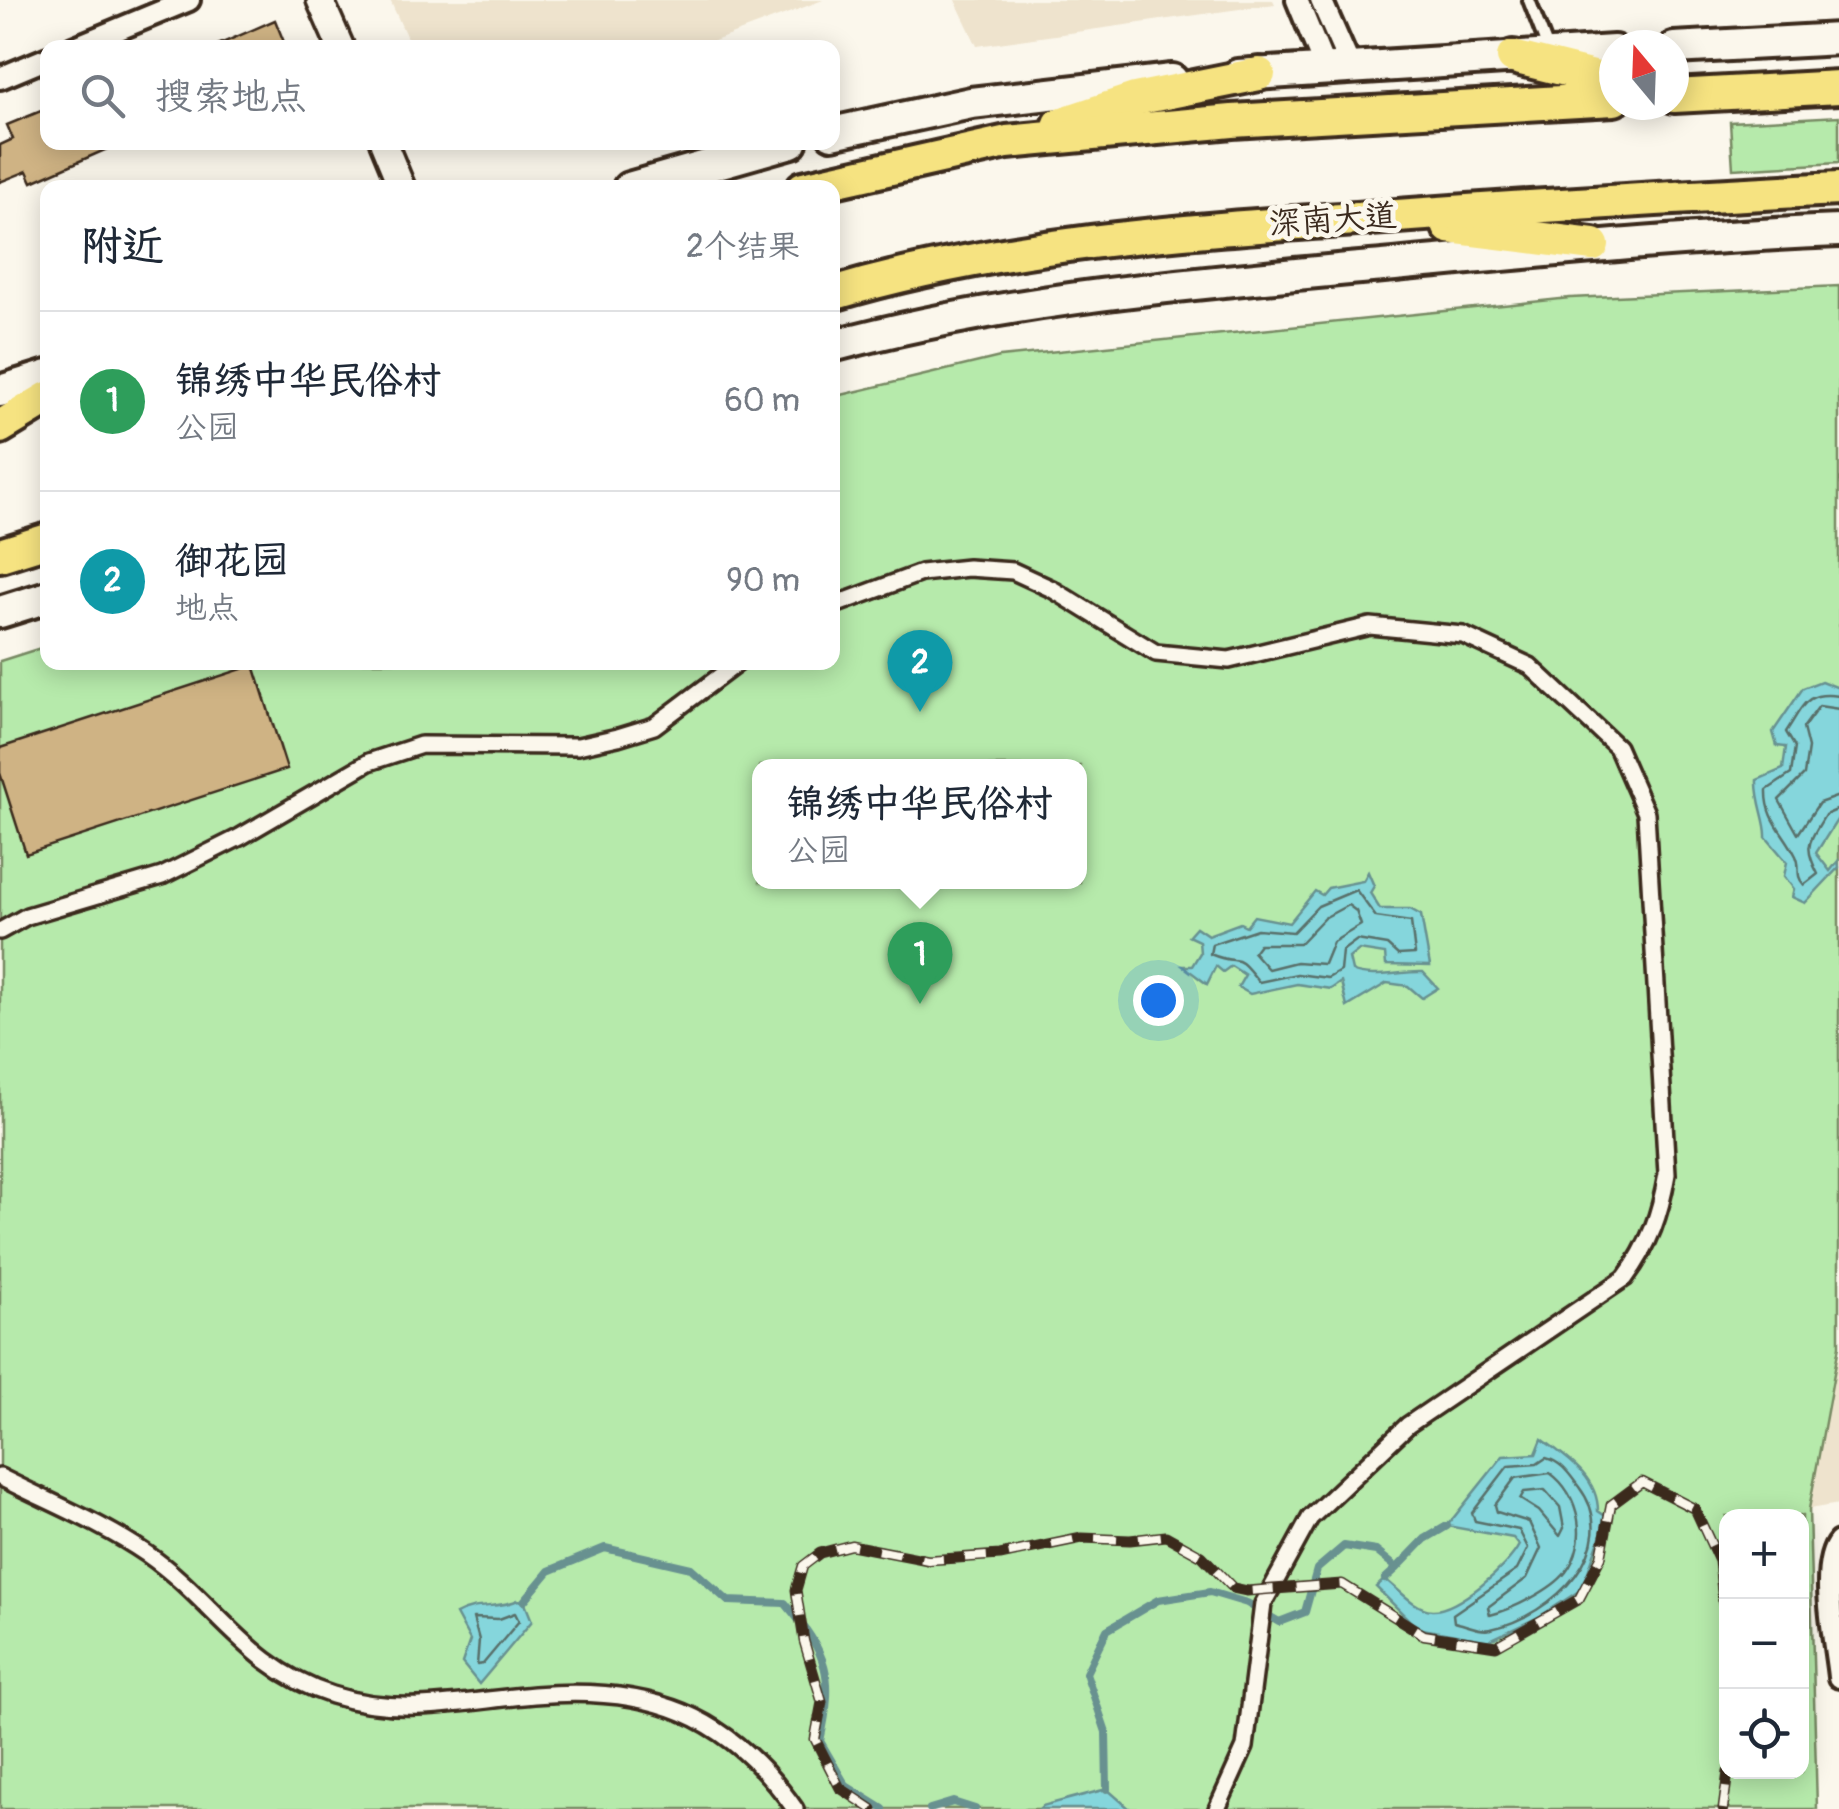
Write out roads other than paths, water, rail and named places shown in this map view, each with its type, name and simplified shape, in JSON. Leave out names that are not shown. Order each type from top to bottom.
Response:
[{"type":"main road","points":[[1689,47],[1839,40]]},
{"type":"main road","points":[[840,131],[971,103],[1099,86],[1599,52]]},
{"type":"main road","points":[[1513,57],[1599,78]]},
{"type":"main road","points":[[838,180],[1007,142],[1135,99],[1259,74]]},
{"type":"main road","points":[[1689,95],[1839,87]]},
{"type":"main road","points":[[1007,142],[1232,121],[1599,100]]},
{"type":"main road","points":[[657,180],[763,150]]},
{"type":"main road","name":"深南大道","points":[[840,292],[952,263],[1062,244],[1370,218],[1839,188]]},
{"type":"main road","points":[[1370,218],[1593,245]]},
{"type":"main road","points":[[840,344],[992,308],[1104,292],[1593,245],[1839,231]]},
{"type":"main road","points":[[0,392],[40,379]]},
{"type":"main road","points":[[0,427],[40,403]]},
{"type":"main road","points":[[0,443],[40,430]]},
{"type":"main road","points":[[0,555],[40,542]]},
{"type":"main road","points":[[0,612],[40,599]]},
{"type":"street","points":[[92,40],[189,0]]},
{"type":"street","points":[[320,0],[338,40]]},
{"type":"street","points":[[1297,0],[1337,67]]},
{"type":"street","points":[[1321,0],[1337,67]]},
{"type":"street","points":[[0,78],[40,61]]},
{"type":"street","points":[[385,150],[399,180]]},
{"type":"street","points":[[840,603],[921,573],[968,568],[1013,572],[1052,589],[1156,653],[1203,660],[1229,660],[1370,626],[1463,635],[1530,666],[1576,704],[1617,747],[1646,812],[1667,1174],[1648,1246],[1625,1278],[1455,1391],[1310,1518],[1262,1604],[1245,1746],[1217,1809]]},
{"type":"street","points":[[0,931],[27,916],[162,876],[240,837],[369,762],[421,745],[578,746],[618,737],[654,726],[729,670]]},
{"type":"street","points":[[0,1477],[150,1556],[249,1652],[326,1693],[373,1707],[418,1709],[536,1695],[613,1694],[663,1703],[729,1737],[766,1768],[795,1809]]},
{"type":"street","points":[[1839,1542],[1833,1549],[1829,1577],[1839,1677]]},
{"type":"lane","points":[[1529,0],[1550,55]]},
{"type":"water","points":[[1821,681],[1839,688],[1839,817],[1816,853],[1830,871],[1838,861],[1839,867],[1805,903],[1792,897],[1794,889],[1784,876],[1787,862],[1766,837],[1757,780],[1783,769],[1786,747],[1777,746],[1773,732],[1803,688]]},
{"type":"water","points":[[1368,872],[1374,886],[1370,893],[1380,909],[1410,909],[1421,915],[1430,966],[1386,965],[1385,954],[1359,950],[1349,958],[1352,971],[1377,975],[1423,972],[1438,988],[1422,998],[1408,986],[1387,983],[1347,1007],[1341,982],[1331,989],[1297,984],[1250,994],[1238,987],[1245,975],[1231,966],[1223,972],[1216,966],[1207,984],[1183,966],[1192,966],[1200,953],[1199,941],[1188,936],[1196,927],[1208,935],[1240,923],[1246,926],[1254,916],[1289,923],[1315,891],[1322,895],[1328,888],[1363,881]]},
{"type":"water","points":[[1542,1439],[1587,1478],[1598,1511],[1607,1517],[1582,1589],[1539,1617],[1488,1641],[1417,1628],[1376,1587],[1385,1579],[1413,1602],[1432,1610],[1455,1603],[1494,1575],[1519,1545],[1513,1538],[1447,1526],[1503,1456],[1536,1454]]},
{"type":"water","points":[[524,1601],[532,1621],[479,1684],[462,1663],[470,1640],[456,1614]]},
{"type":"water","points":[[1107,1789],[1130,1809],[1039,1809],[1042,1806]]},
{"type":"waterway","points":[[1397,1568],[1425,1539],[1447,1526]]},
{"type":"waterway","points":[[1107,1789],[1106,1732],[1086,1673],[1107,1630],[1158,1600],[1210,1592],[1247,1603],[1279,1622],[1305,1612],[1317,1569],[1344,1546],[1376,1551],[1397,1568],[1385,1579]]},
{"type":"waterway","points":[[524,1601],[549,1571],[605,1548],[691,1568],[728,1601],[785,1603],[811,1637],[824,1666],[827,1699],[820,1741],[846,1786],[883,1809]]},
{"type":"waterway","points":[[930,1809],[953,1802],[975,1809]]},
{"type":"railway","points":[[872,1809],[840,1788],[815,1739],[822,1702],[804,1641],[796,1590],[803,1566],[820,1553],[851,1545],[928,1560],[1000,1555],[1082,1538],[1130,1540],[1166,1536],[1202,1556],[1233,1588],[1247,1591],[1342,1584],[1424,1635],[1496,1646],[1579,1599],[1601,1557],[1611,1505],[1642,1482],[1695,1509],[1719,1561],[1723,1599]]},
{"type":"railway","points":[[1723,1809],[1727,1779]]},
{"type":"place","name":"御花园","points":[[920,712]]},
{"type":"place","name":"锦绣中华民俗村","points":[[920,1004]]}]
